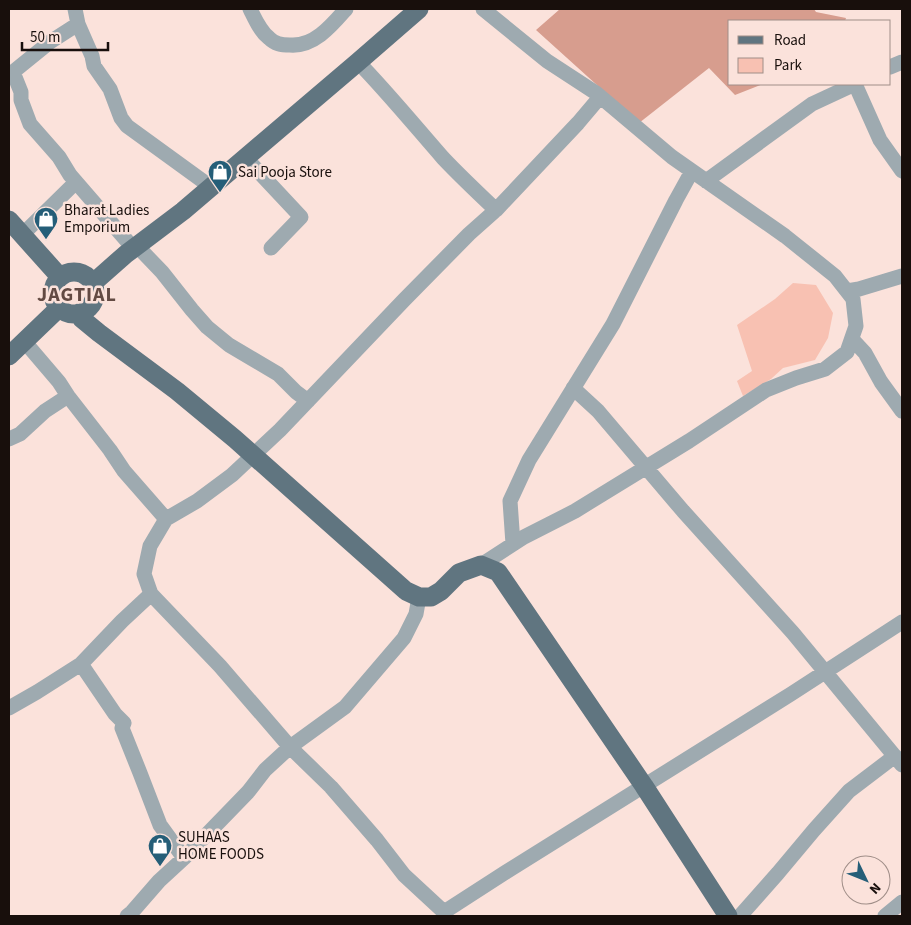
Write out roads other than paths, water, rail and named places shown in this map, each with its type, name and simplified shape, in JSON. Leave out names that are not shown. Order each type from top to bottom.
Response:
[{"type":"main road","points":[[92,284],[135,247],[183,211],[419,9]]},
{"type":"main road","points":[[9,220],[60,277]]},
{"type":"main road","points":[[72,272],[78,273],[84,275],[92,284],[94,298],[86,310],[72,314],[65,312],[55,303],[53,289],[60,277],[72,272]]},
{"type":"main road","points":[[9,356],[60,308]]},
{"type":"main road","points":[[79,313],[82,319],[99,333],[177,391],[253,455],[406,590],[420,598],[431,598],[459,573],[481,565],[498,572],[644,786],[728,916]]},
{"type":"street","points":[[75,9],[78,24],[92,56],[94,66],[110,89],[121,118],[127,126],[210,187]]},
{"type":"street","points":[[250,9],[256,22],[268,38],[279,45],[297,46],[313,40],[332,25],[346,9]]},
{"type":"street","points":[[481,565],[524,537],[575,511],[646,468],[766,390],[825,369],[847,352],[856,326],[853,299],[835,276],[785,236],[672,157],[600,97],[547,61],[483,9]]},
{"type":"street","points":[[78,24],[50,42],[11,73],[21,92],[21,100],[30,124],[59,157],[76,182],[135,247],[162,272],[208,327],[229,345],[278,374],[308,402]]},
{"type":"street","points":[[358,62],[386,90],[470,186],[496,210]]},
{"type":"street","points":[[706,182],[812,104],[853,85]]},
{"type":"street","points":[[855,85],[880,140],[897,154],[902,171]]},
{"type":"street","points":[[600,97],[496,210],[469,234],[404,300],[280,430],[232,475],[197,501],[166,519],[150,546],[144,574],[150,594],[220,666],[290,747],[331,787],[377,840],[404,876],[444,915],[506,872],[791,694],[902,622]]},
{"type":"street","points":[[245,157],[302,216],[271,248]]},
{"type":"street","points":[[513,544],[510,500],[530,460],[613,324],[692,171]]},
{"type":"street","points":[[22,235],[76,182]]},
{"type":"street","points":[[846,291],[902,276]]},
{"type":"street","points":[[852,339],[865,353],[880,382],[902,411]]},
{"type":"street","points":[[24,341],[59,382],[110,450],[124,472],[166,519]]},
{"type":"street","points":[[574,388],[598,411],[682,511],[793,633],[899,760],[849,791],[740,916]]},
{"type":"street","points":[[9,439],[20,434],[45,411],[68,396]]},
{"type":"street","points":[[9,708],[82,664],[150,594]]},
{"type":"street","points":[[132,915],[159,882],[248,792],[265,770],[290,747],[345,707],[404,638],[416,614],[420,598]]},
{"type":"street","points":[[82,664],[115,714],[124,723],[122,728],[160,825],[184,858]]},
{"type":"street","points":[[885,916],[902,902]]},
{"type":"place","name":"Sai Pooja Store","points":[[220,193]]},
{"type":"place","name":"Bharat Ladies Emporium","points":[[46,240]]},
{"type":"place","name":"SUHAAS HOME FOODS","points":[[160,867]]},
{"type":"district","name":"JAGTIAL","points":[[77,295]]}]
